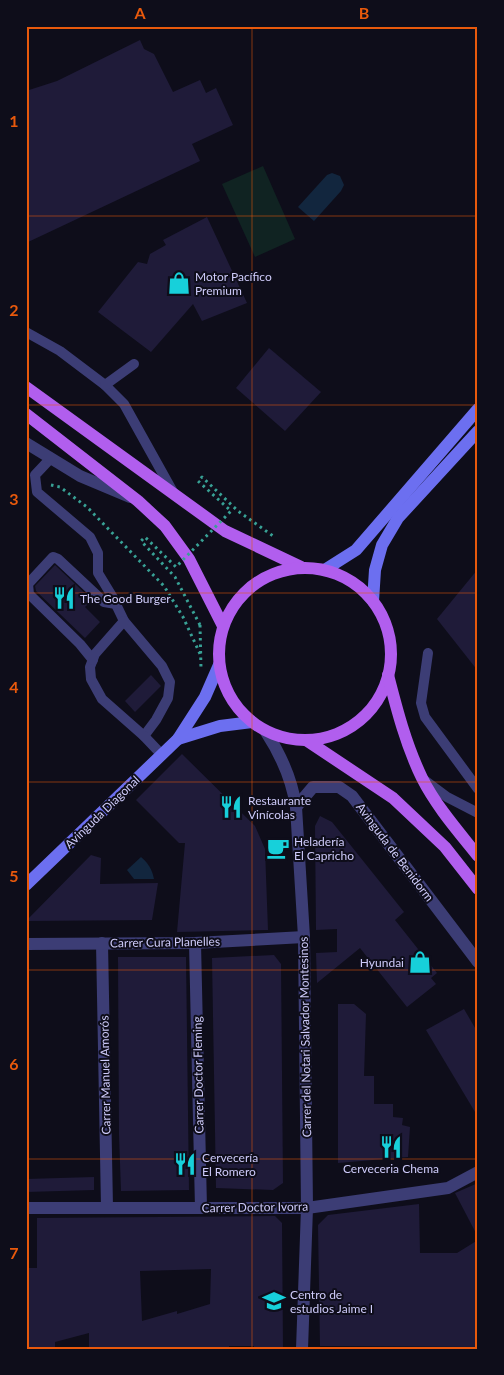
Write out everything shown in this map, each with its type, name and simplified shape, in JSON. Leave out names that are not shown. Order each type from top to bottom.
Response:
[{"type":"main road","points":[[26,387],[225,531],[301,567]]},
{"type":"main road","points":[[26,414],[138,501],[165,526],[184,550],[223,626]]},
{"type":"main road","points":[[301,567],[326,569],[344,576],[360,587],[373,601],[383,617],[389,636],[391,655],[388,675],[382,692],[372,708],[358,722],[342,732],[325,738],[292,740],[266,732],[239,711],[222,681],[219,665],[220,638],[223,626],[232,607],[245,591],[262,579],[281,570],[301,567]]},
{"type":"main road","points":[[388,675],[399,720],[422,778],[443,813],[478,856]]},
{"type":"main road","points":[[306,740],[393,798],[445,847],[478,889]]},
{"type":"street","points":[[326,569],[356,550],[478,408]]},
{"type":"street","points":[[373,601],[375,570],[382,545],[398,518],[478,431]]},
{"type":"street","points":[[26,443],[80,476],[138,501]]},
{"type":"street","name":"Avinguda Diagonal","points":[[26,885],[178,739],[205,697],[219,665]]},
{"type":"street","name":"Avinguda Diagonal","points":[[178,739],[220,726],[252,722]]},
{"type":"street","name":"Carrer del Notari Salvador Montesinos","points":[[266,732],[278,751],[293,788],[296,807],[304,937],[307,1208],[302,1349]]},
{"type":"street","name":"Avinguda de Benidorm","points":[[296,807],[313,787],[339,787],[352,796],[478,962]]},
{"type":"street","name":"Carrer Cura Planelles","points":[[26,944],[102,942],[194,943],[304,937]]},
{"type":"street","name":"Carrer Manuel Amorós","points":[[102,942],[108,1207]]},
{"type":"street","name":"Carrer Doctor Fleming","points":[[194,943],[201,1208]]},
{"type":"street","name":"Carrer Doctor Ivorra","points":[[26,1208],[307,1208],[448,1188],[478,1172]]},
{"type":"lane","points":[[26,332],[60,351],[105,385],[124,404],[173,492]]},
{"type":"lane","points":[[105,385],[134,364]]},
{"type":"lane","points":[[51,458],[35,475],[37,492],[90,537],[98,552],[98,573],[124,621],[162,666],[170,682],[168,698],[156,720],[144,736]]},
{"type":"lane","points":[[92,660],[80,644],[29,594],[28,584],[53,557],[58,559],[104,602],[116,604]]},
{"type":"lane","points":[[124,621],[95,654],[90,667],[91,679],[102,699],[144,736],[162,755]]},
{"type":"lane","points":[[428,653],[421,703],[425,717],[478,789]]},
{"type":"lane","points":[[422,778],[447,797],[478,813]]},
{"type":"path","points":[[201,672],[200,626],[175,577],[141,541],[145,537],[176,567],[231,511],[198,481],[202,477],[238,511],[273,536]]},
{"type":"path","points":[[36,484],[60,487],[68,492],[87,508],[164,586],[183,618],[201,656]]},
{"type":"green space","points":[[263,166],[295,239],[255,257],[222,184]]},
{"type":"water","points":[[332,173],[340,176],[344,185],[341,191],[314,221],[298,207],[327,175]]},
{"type":"water","points":[[141,857],[149,866],[154,879],[134,879],[127,870]]},
{"type":"building","points":[[140,40],[144,49],[154,54],[173,92],[200,80],[206,93],[216,88],[233,125],[192,144],[200,161],[26,243],[26,91],[57,81]]},
{"type":"building","name":"Motor Pacífico Premium","points":[[207,217],[247,303],[202,321],[193,304],[151,352],[98,312],[138,262],[147,264],[150,254],[166,245],[163,240]]},
{"type":"building","points":[[269,348],[321,392],[285,431],[236,388]]},
{"type":"building","points":[[55,565],[92,600],[85,607],[100,622],[85,638],[36,591],[35,586]]},
{"type":"building","points":[[478,569],[478,671],[437,619]]},
{"type":"building","points":[[151,675],[161,686],[135,712],[125,701]]},
{"type":"building","points":[[182,754],[255,826],[265,849],[268,930],[177,932],[185,843],[179,843],[136,800]]},
{"type":"building","points":[[320,816],[332,822],[404,912],[395,920],[437,973],[431,978],[436,984],[407,1007],[360,948],[317,983],[316,953],[337,952],[337,929],[316,930],[315,826]]},
{"type":"building","points":[[91,855],[101,858],[100,884],[158,883],[152,920],[26,921]]},
{"type":"building","points":[[274,955],[281,964],[283,1183],[273,1190],[216,1188],[212,958]]},
{"type":"building","points":[[118,957],[186,957],[189,1190],[121,1191]]},
{"type":"building","points":[[338,1004],[354,1004],[366,1014],[364,1076],[374,1076],[374,1104],[393,1104],[393,1117],[403,1118],[402,1125],[410,1127],[408,1157],[338,1163]]},
{"type":"building","points":[[464,1009],[478,1033],[478,1117],[426,1030]]},
{"type":"building","points":[[94,1177],[94,1190],[26,1192],[26,1179]]},
{"type":"building","points":[[478,1183],[478,1237],[455,1193]]},
{"type":"building","points":[[419,1204],[420,1253],[457,1253],[478,1240],[478,1347],[320,1346],[318,1225],[328,1215]]},
{"type":"building","points":[[275,1216],[282,1223],[283,1349],[254,1349],[254,1346],[229,1346],[229,1349],[89,1349],[89,1333],[55,1342],[55,1349],[26,1349],[26,1268],[37,1268],[37,1218]],"holes":[[[211,1269],[210,1304],[177,1314],[177,1311],[142,1321],[140,1271]]]},
{"type":"place","name":"Motor Pacífico Premium","points":[[179,283]]},
{"type":"place","name":"The Good Burger","points":[[64,598]]},
{"type":"place","name":"Restaurante Vinícolas","points":[[231,807]]},
{"type":"place","name":"Heladería El Capricho","points":[[278,848]]},
{"type":"place","name":"Hyundai","points":[[420,962]]},
{"type":"place","name":"Cerveceria Chema","points":[[391,1147]]},
{"type":"place","name":"Cervecería El Romero","points":[[185,1164]]},
{"type":"place","name":"Centro de estudios Jaime I","points":[[274,1301]]}]
